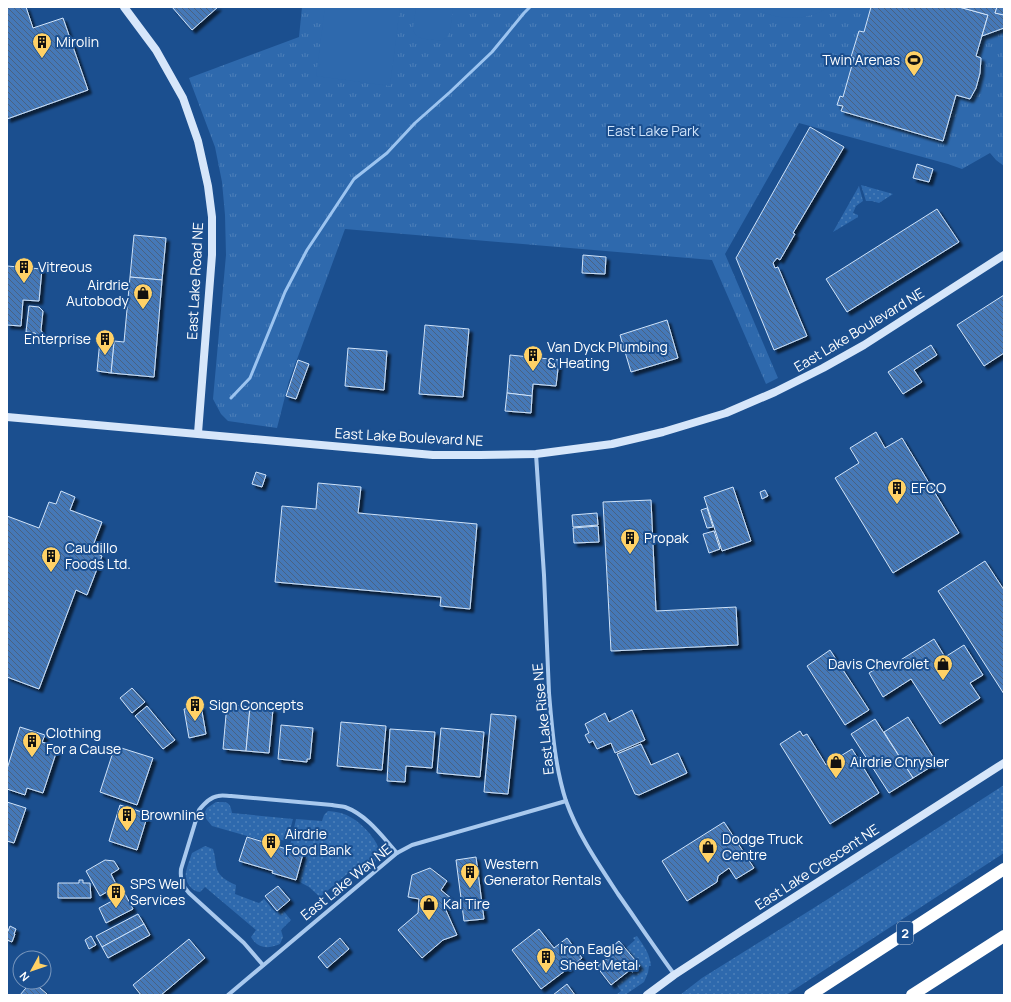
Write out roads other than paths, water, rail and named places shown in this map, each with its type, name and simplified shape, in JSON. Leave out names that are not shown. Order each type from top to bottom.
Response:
[{"type":"highway","name":"2","points":[[810,995],[1004,869]]},
{"type":"highway","points":[[912,995],[1004,936]]},
{"type":"main road","name":"East Lake Road NE","points":[[124,7],[156,50],[182,98],[198,141],[208,186],[212,224],[212,255],[198,433]]},
{"type":"main road","name":"East Lake Boulevard NE","points":[[7,417],[433,455],[536,454],[612,444],[664,432],[726,413],[775,392],[843,358],[1004,255]]},
{"type":"main road","name":"East Lake Crescent NE","points":[[647,995],[674,975],[786,902],[1004,763]]},
{"type":"street","name":"East Lake Rise NE","points":[[536,454],[544,575],[550,711],[558,772],[566,802],[578,829],[591,852],[674,975]]},
{"type":"street","points":[[263,965],[244,943],[189,894],[183,886],[180,877],[181,869],[199,810],[204,804],[210,799],[218,796],[231,796],[344,807],[364,818],[397,853]]},
{"type":"street","name":"East Lake Way NE","points":[[228,995],[397,853],[412,845],[566,802]]},
{"type":"waterway","points":[[231,398],[250,378],[285,292],[307,250],[354,179],[387,153],[415,123],[492,52],[530,7]]},
{"type":"place","name":"Mirolin","points":[[42,59]]},
{"type":"place","name":"Twin Arenas","points":[[914,77]]},
{"type":"place","name":"Vitreous","points":[[24,284]]},
{"type":"place","name":"Airdrie Autobody","points":[[143,310]]},
{"type":"place","name":"Enterprise","points":[[105,356]]},
{"type":"place","name":"Van Dyck Plumbing & Heating","points":[[533,372]]},
{"type":"place","name":"EFCO","points":[[897,505]]},
{"type":"place","name":"Propak","points":[[630,555]]},
{"type":"place","name":"Caudillo Foods Ltd.","points":[[51,573]]},
{"type":"place","name":"Davis Chevrolet","points":[[943,681]]},
{"type":"place","name":"Sign Concepts","points":[[195,722]]},
{"type":"place","name":"Clothing For a Cause","points":[[32,758]]},
{"type":"place","name":"Airdrie Chrysler","points":[[836,779]]},
{"type":"place","name":"Brownline","points":[[127,832]]},
{"type":"place","name":"Airdrie Food Bank","points":[[271,859]]},
{"type":"place","name":"Dodge Truck Centre","points":[[708,864]]},
{"type":"place","name":"Western Generator Rentals","points":[[470,889]]},
{"type":"place","name":"SPS Well Services","points":[[116,909]]},
{"type":"place","name":"Kal Tire","points":[[429,921]]},
{"type":"place","name":"Iron Eagle Sheet Metal","points":[[546,974]]},
{"type":"park label","name":"East Lake Park","points":[[653,131]]}]
